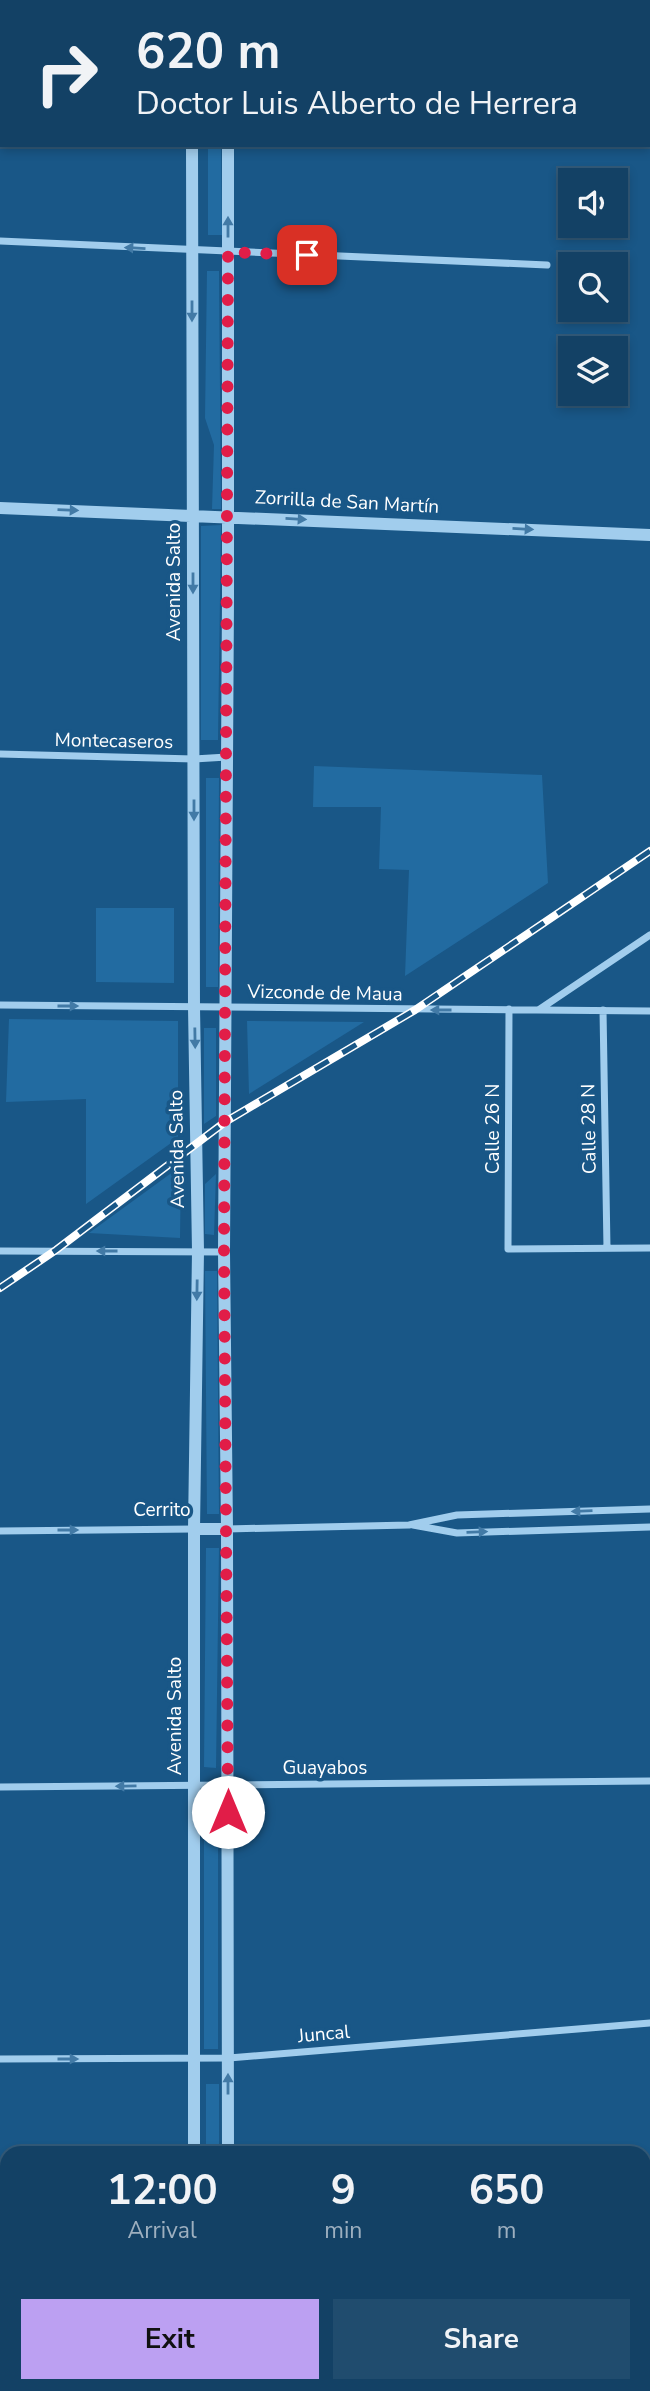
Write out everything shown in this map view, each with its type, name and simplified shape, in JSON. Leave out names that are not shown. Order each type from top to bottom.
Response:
[{"type":"street","name":"Avenida Salto","points":[[192,147],[194,1007],[198,1251],[194,1529],[194,2146]]},
{"type":"street","points":[[228,147],[224,1252],[228,2146]]},
{"type":"street","points":[[0,241],[547,265]]},
{"type":"street","name":"Zorrilla de San Martín","points":[[0,508],[650,535]]},
{"type":"street","name":"Montecaseros","points":[[0,754],[194,759],[227,757]]},
{"type":"street","points":[[540,1009],[650,935]]},
{"type":"street","name":"Vizconde de Maua","points":[[0,1005],[650,1011]]},
{"type":"street","name":"Calle 26 N","points":[[509,1009],[508,1249],[607,1248]]},
{"type":"street","name":"Calle 28 N","points":[[603,1010],[607,1248]]},
{"type":"street","points":[[607,1248],[650,1248]]},
{"type":"street","points":[[0,1251],[224,1252]]},
{"type":"street","name":"Cerrito","points":[[0,1531],[409,1525],[457,1515],[650,1508]]},
{"type":"street","name":"Cerrito","points":[[409,1525],[457,1533],[650,1527]]},
{"type":"street","name":"Guayabos","points":[[0,1787],[650,1781]]},
{"type":"street","name":"Juncal","points":[[0,2059],[229,2058],[650,2023]]},
{"type":"shaded area","points":[[208,147],[221,147],[222,235],[208,235]]},
{"type":"shaded area","points":[[207,271],[219,271],[221,509],[212,509],[214,445],[205,418]]},
{"type":"shaded area","points":[[221,525],[218,740],[201,740],[201,526]]},
{"type":"shaded area","points":[[314,766],[542,775],[548,883],[405,976],[409,870],[379,869],[381,807],[313,807]]},
{"type":"shaded area","points":[[206,778],[219,778],[218,987],[206,987]]},
{"type":"shaded area","points":[[96,908],[174,908],[174,983],[96,982]]},
{"type":"shaded area","points":[[9,1019],[178,1021],[178,1138],[86,1204],[86,1099],[6,1102]]},
{"type":"shaded area","points":[[247,1021],[364,1022],[249,1094]]},
{"type":"shaded area","points":[[204,1028],[216,1028],[216,1116],[204,1124]]},
{"type":"shaded area","points":[[181,1166],[180,1238],[89,1233]]},
{"type":"shaded area","points":[[216,1174],[214,1235],[205,1234],[205,1184]]},
{"type":"shaded area","points":[[205,1271],[217,1271],[219,1514],[207,1514]]},
{"type":"shaded area","points":[[206,1548],[219,1548],[216,1768],[204,1767]]},
{"type":"shaded area","points":[[204,1814],[218,1814],[218,2049],[204,2049]]},
{"type":"shaded area","points":[[206,2084],[219,2084],[219,2146],[206,2146]]},
{"type":"railway","points":[[0,1288],[56,1250],[225,1122],[415,1010],[650,851]]},
{"type":"route","points":[[228,1812],[224,1252],[228,252],[307,255]]}]
